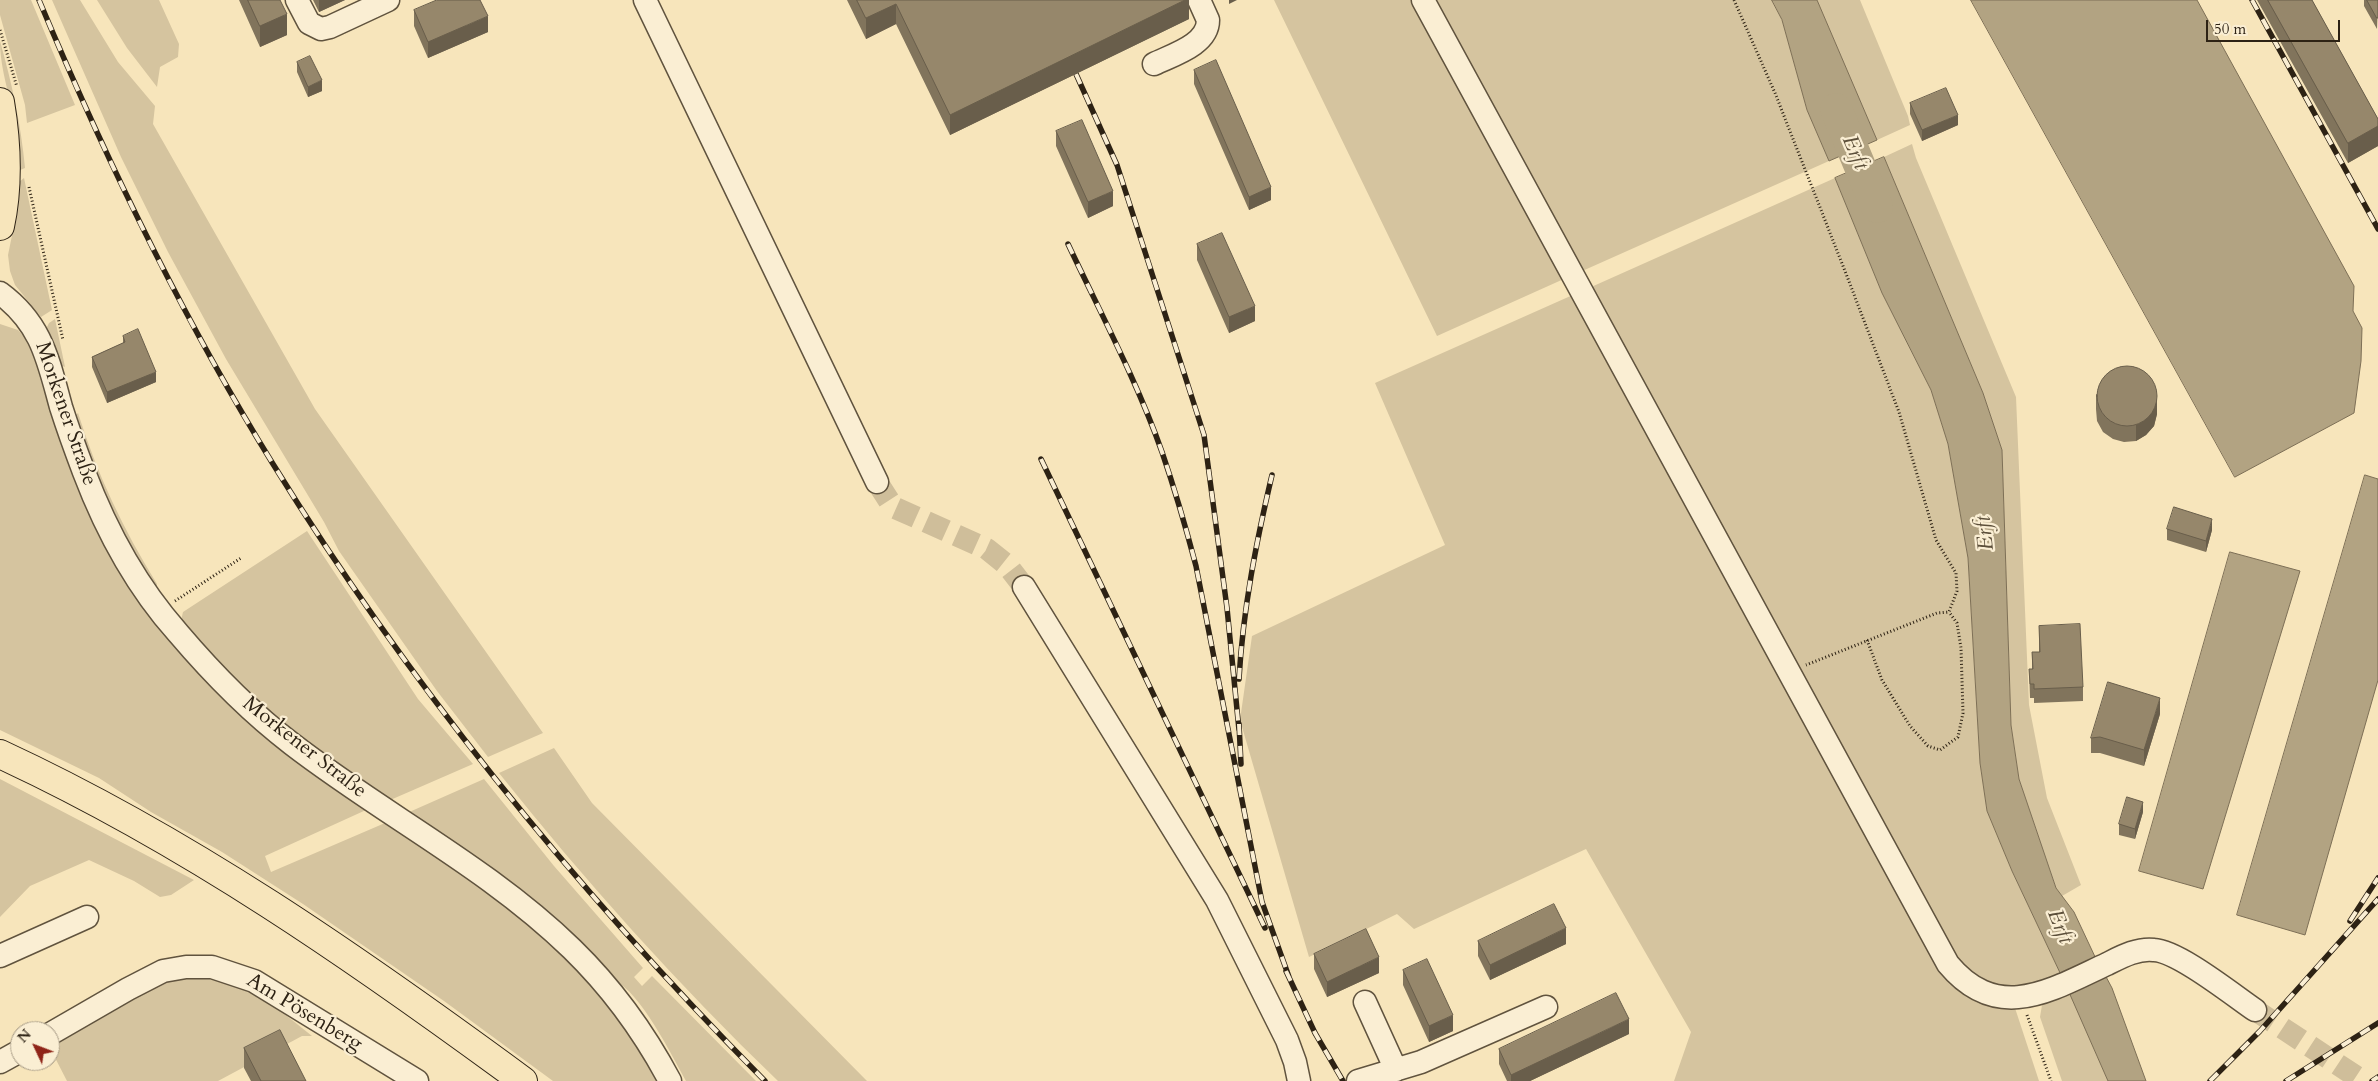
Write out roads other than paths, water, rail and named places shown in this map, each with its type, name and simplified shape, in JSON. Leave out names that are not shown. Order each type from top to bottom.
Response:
[{"type":"main road","points":[[0,226],[5,199],[9,97]]},
{"type":"main road","points":[[0,754],[130,820],[207,864],[375,973],[523,1081]]},
{"type":"street","points":[[297,0],[309,23],[321,29],[330,27],[388,0]]},
{"type":"street","points":[[644,0],[877,482]]},
{"type":"street","points":[[1154,64],[1192,45],[1203,36],[1208,20],[1199,0]]},
{"type":"street","points":[[1423,0],[1948,964],[1960,976],[1980,989],[2000,996],[2021,998],[2045,993],[2122,957],[2149,950],[2169,953],[2255,1010]]},
{"type":"street","name":"Morkener Straße","points":[[0,292],[22,312],[40,338],[74,446],[104,518],[133,571],[177,633],[227,686],[277,732],[360,793],[492,882],[563,940],[624,1008],[670,1081]]},
{"type":"street","points":[[1024,587],[1218,900],[1287,1040],[1299,1081]]},
{"type":"street","points":[[0,956],[87,917]]},
{"type":"street","name":"Am Pösenberg","points":[[60,1028],[128,988],[163,971],[186,967],[212,967],[254,981],[417,1081]]},
{"type":"street","points":[[1365,1002],[1396,1070]]},
{"type":"street","points":[[1358,1081],[1421,1062],[1546,1007]]},
{"type":"water","points":[[1772,0],[1817,0],[1877,140],[1829,161],[1807,110],[1782,20]]},
{"type":"water","points":[[1971,0],[2197,0],[2354,286],[2353,311],[2362,328],[2361,361],[2354,413],[2235,477]]},
{"type":"water","points":[[1884,157],[1983,393],[2002,450],[2011,725],[2019,779],[2056,888],[2074,912],[2097,961],[2062,977],[2012,871],[1987,811],[1980,763],[1968,558],[1948,444],[1931,390],[1882,293],[1835,178]]},
{"type":"water","points":[[2365,475],[2378,479],[2378,680],[2305,935],[2237,915]]},
{"type":"water","points":[[2230,552],[2300,571],[2203,889],[2139,871]]},
{"type":"water","points":[[2104,973],[2112,988],[2146,1081],[2108,1081],[2068,990]]},
{"type":"waterway","name":"Erft","points":[[1836,109],[1877,207]]},
{"type":"tunnel","points":[[877,482],[893,507],[987,549],[1007,565],[1024,587]]},
{"type":"tunnel","points":[[2255,1010],[2363,1081]]},
{"type":"railway","points":[[39,0],[118,178],[177,295],[207,352],[273,464],[326,547],[382,629],[501,786],[629,937],[765,1081]]},
{"type":"railway","points":[[2252,0],[2378,229]]},
{"type":"railway","points":[[1076,74],[1117,165],[1204,435],[1227,608],[1239,730]]},
{"type":"railway","points":[[1068,244],[1141,399],[1162,452],[1176,495],[1196,566],[1262,902],[1289,977]]},
{"type":"railway","points":[[1041,459],[1265,928]]},
{"type":"railway","points":[[1239,679],[1251,576],[1272,475]]},
{"type":"railway","points":[[1239,724],[1241,764]]},
{"type":"railway","points":[[2350,921],[2378,878]]},
{"type":"railway","points":[[2210,1081],[2260,1031],[2378,899]]},
{"type":"railway","points":[[1286,971],[1315,1033],[1343,1081]]},
{"type":"railway","points":[[2286,1081],[2378,1023]]},
{"type":"railway","points":[[2372,1081],[2378,1077]]}]
